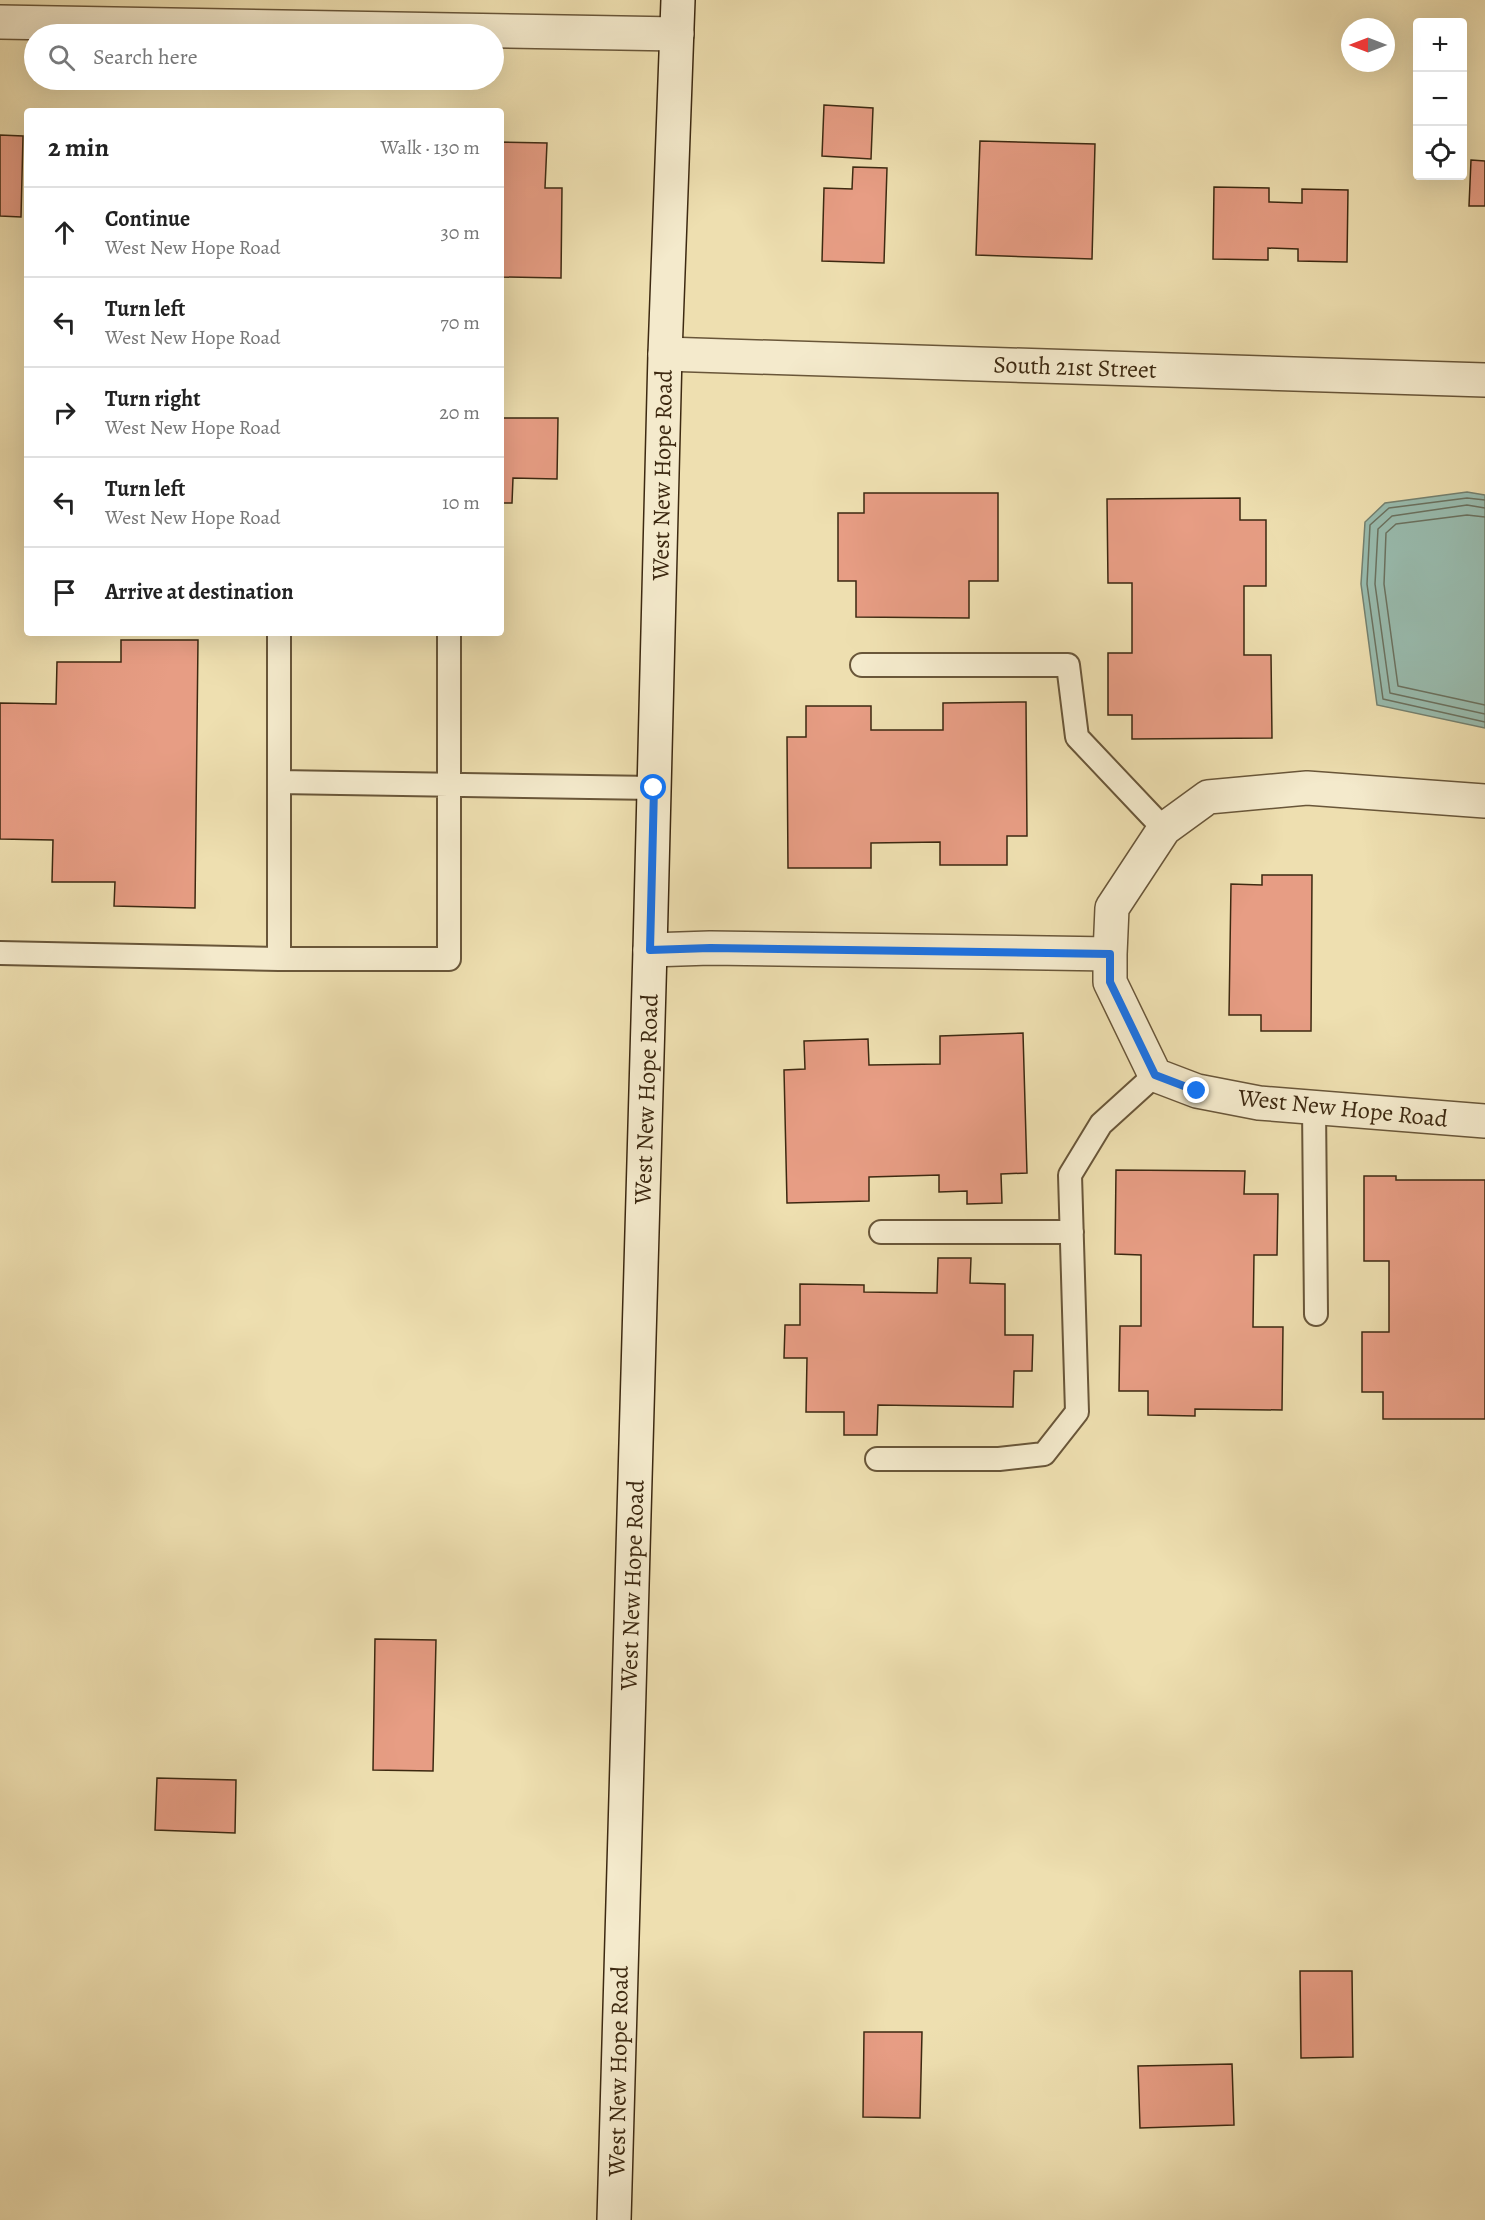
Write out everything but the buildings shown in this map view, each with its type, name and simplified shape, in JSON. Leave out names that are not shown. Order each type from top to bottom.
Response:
[{"type":"street","name":"West New Hope Road","points":[[614,2220],[665,354],[678,0]]},
{"type":"street","points":[[0,22],[113,24]]},
{"type":"street","points":[[504,31],[677,34]]},
{"type":"street","name":"South 21st Street","points":[[665,354],[1485,380]]},
{"type":"street","points":[[1155,1075],[1110,982],[1110,954],[1112,908],[1164,829],[1208,797],[1306,788],[1485,801]]},
{"type":"street","points":[[650,950],[710,948],[1110,954]]},
{"type":"street","name":"West New Hope Road","points":[[1155,1075],[1197,1091],[1259,1103],[1485,1121]]},
{"type":"lane","points":[[279,636],[279,959]]},
{"type":"lane","points":[[0,953],[279,959],[449,959],[450,636]]},
{"type":"lane","points":[[862,665],[1068,665],[1077,737],[1164,829]]},
{"type":"lane","points":[[279,782],[654,788]]},
{"type":"lane","points":[[877,1459],[999,1459],[1044,1454],[1077,1412],[1070,1175],[1101,1124],[1155,1075]]},
{"type":"lane","points":[[1314,1107],[1316,1314]]},
{"type":"lane","points":[[881,1232],[1072,1232]]},
{"type":"water","points":[[1467,492],[1485,495],[1485,728],[1377,705],[1361,584],[1365,522],[1385,503]]},
{"type":"route","points":[[654,788],[650,950],[710,948],[1110,954],[1110,982],[1155,1075],[1197,1091]]}]
